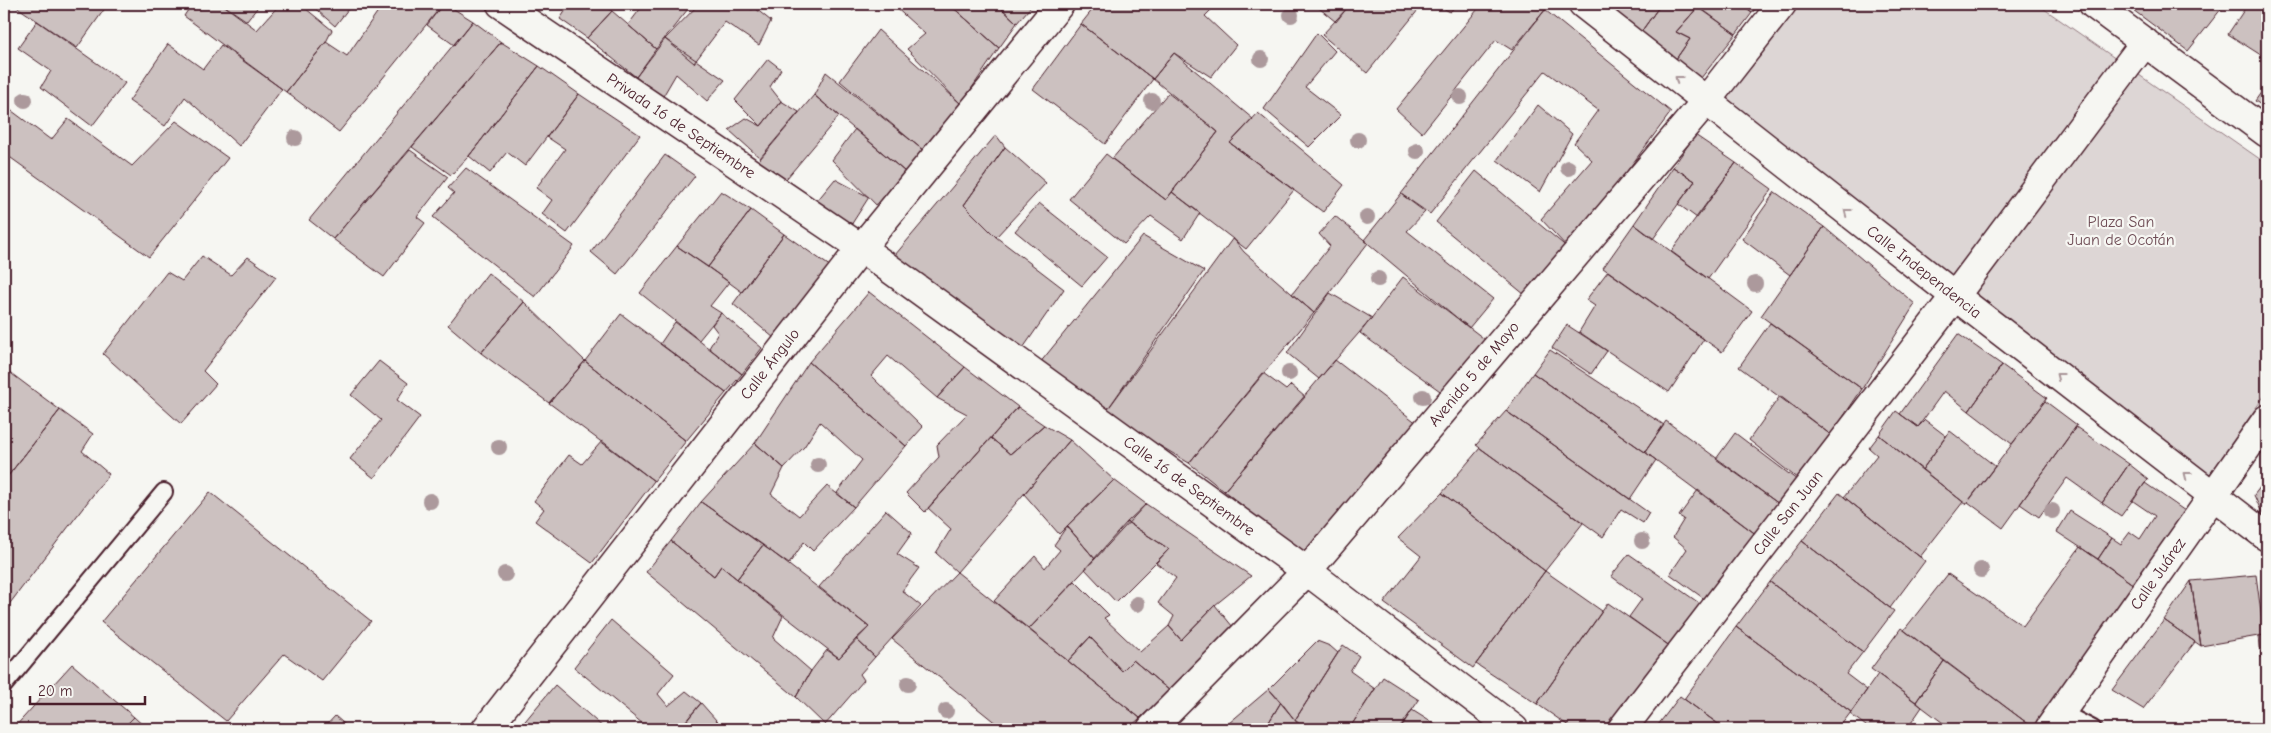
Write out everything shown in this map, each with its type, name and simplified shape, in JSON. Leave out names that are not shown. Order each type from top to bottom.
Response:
[{"type":"street","name":"Privada 16 de Septiembre","points":[[501,4],[861,248]]},
{"type":"street","name":"Calle Ángulo","points":[[486,729],[861,248],[1060,4]]},
{"type":"street","name":"Calle Independencia","points":[[1583,4],[1955,296],[2267,537]]},
{"type":"street","name":"Avenida 5 de Mayo","points":[[1151,729],[1307,571],[1706,101],[1782,4]]},
{"type":"street","points":[[2092,4],[2267,133]]},
{"type":"street","name":"Calle San Juan","points":[[1622,729],[1955,296],[2145,42]]},
{"type":"street","name":"Calle 16 de Septiembre","points":[[861,248],[1307,571],[1514,729]]},
{"type":"street","name":"Calle Juárez","points":[[2056,721],[2212,495],[2267,419]]},
{"type":"lane","points":[[4,685],[164,492]]},
{"type":"lane","points":[[2056,721],[2093,729]]},
{"type":"green space","name":"Plaza San Juan de Ocotán","points":[[1799,4],[2037,4],[2267,164],[2267,392],[2208,477],[1726,98]]},
{"type":"building","points":[[19,4],[108,4],[77,48],[17,7]]},
{"type":"building","points":[[192,4],[222,4],[257,30],[280,4],[300,4],[332,30],[326,42],[286,92],[184,16]]},
{"type":"building","points":[[222,4],[260,4],[247,21]]},
{"type":"building","points":[[310,4],[352,4],[335,26]]},
{"type":"building","points":[[383,4],[443,4],[339,132],[286,92],[326,42],[347,56]]},
{"type":"building","points":[[443,4],[473,21],[454,45],[427,25]]},
{"type":"building","points":[[570,4],[603,4],[612,11],[587,38],[560,19]]},
{"type":"building","points":[[644,4],[692,4],[656,49],[628,25]]},
{"type":"building","points":[[699,4],[750,4],[771,21],[759,45],[725,22],[694,63],[665,39]]},
{"type":"building","points":[[745,4],[756,4],[752,10]]},
{"type":"building","points":[[844,4],[859,4],[853,11]]},
{"type":"building","points":[[949,4],[997,4],[1017,23],[999,48]]},
{"type":"building","points":[[949,4],[999,48],[961,104],[907,49],[925,34],[893,5]]},
{"type":"building","points":[[997,4],[1033,4],[1017,23]]},
{"type":"building","points":[[1097,4],[1217,4],[1205,16],[1236,45],[1211,77],[1174,53],[1153,79],[1081,24]]},
{"type":"building","points":[[1314,4],[1350,4],[1336,22]]},
{"type":"building","points":[[1351,4],[1423,4],[1367,73],[1322,35]]},
{"type":"building","points":[[1436,4],[1457,4],[1450,12]]},
{"type":"building","points":[[1482,4],[1537,4],[1545,10],[1512,50],[1496,40],[1422,133],[1396,109]]},
{"type":"building","points":[[1604,4],[1661,4],[1641,32]]},
{"type":"building","points":[[1661,4],[1694,4],[1698,7],[1676,32],[1690,39],[1676,59],[1641,32]]},
{"type":"building","points":[[1695,4],[1739,4],[1752,13],[1736,34]]},
{"type":"building","points":[[1740,4],[1759,4],[1752,13]]},
{"type":"building","points":[[2125,4],[2225,4],[2188,51]]},
{"type":"building","points":[[2248,4],[2267,4],[2267,59],[2228,34]]},
{"type":"building","points":[[1698,7],[1736,34],[1701,78],[1676,59],[1690,39],[1676,32]]},
{"type":"building","points":[[1545,10],[1671,112],[1569,249],[1541,219],[1592,160],[1574,143],[1598,110],[1545,71],[1430,214],[1401,194]]},
{"type":"building","points":[[612,11],[656,49],[636,77],[587,38]]},
{"type":"building","points":[[37,21],[125,83],[92,126],[41,87],[51,71],[18,48]]},
{"type":"building","points":[[473,21],[501,42],[333,239],[309,220]]},
{"type":"building","points":[[1081,24],[1153,79],[1105,144],[1033,89]]},
{"type":"building","points":[[878,30],[961,104],[924,151],[840,81]]},
{"type":"building","points":[[1317,33],[1335,51],[1305,87],[1341,115],[1309,147],[1264,109]]},
{"type":"building","points":[[665,39],[725,80],[707,101],[676,74],[662,98],[636,77]]},
{"type":"building","points":[[501,42],[539,66],[469,156],[451,175],[412,147]]},
{"type":"building","points":[[168,44],[203,69],[221,45],[282,89],[239,146],[185,97],[165,126],[129,101]]},
{"type":"building","points":[[1174,53],[1253,119],[1230,143],[1294,190],[1246,249],[1172,192],[1218,132],[1153,79]]},
{"type":"building","points":[[768,59],[781,69],[770,87],[781,101],[761,126],[735,100]]},
{"type":"building","points":[[539,66],[579,94],[525,166],[507,152],[490,173],[469,156]]},
{"type":"building","points":[[826,72],[924,151],[911,177],[814,95]]},
{"type":"building","points":[[2267,84],[2267,109],[2255,101]]},
{"type":"building","points":[[1168,93],[1218,132],[1166,200],[1112,159]]},
{"type":"building","points":[[579,94],[640,135],[567,233],[542,214],[552,200],[536,188],[565,149],[547,137]]},
{"type":"building","points":[[814,95],[839,116],[776,191],[749,172]]},
{"type":"building","points":[[781,101],[799,112],[760,158],[729,130],[746,118],[761,126]]},
{"type":"building","points":[[4,105],[51,140],[68,119],[132,166],[176,121],[228,158],[149,257],[4,153]]},
{"type":"building","points":[[1538,105],[1572,134],[1540,192],[1497,160]]},
{"type":"building","points":[[1258,113],[1344,185],[1323,212],[1230,143]]},
{"type":"building","points":[[855,129],[911,177],[882,211],[832,160]]},
{"type":"building","points":[[996,135],[1005,147],[964,205],[996,237],[1064,289],[1021,351],[895,255]]},
{"type":"building","points":[[1695,135],[1736,163],[1697,218],[1678,204],[1695,181],[1673,167]]},
{"type":"building","points":[[1005,147],[1046,183],[996,237],[964,205]]},
{"type":"building","points":[[410,150],[448,177],[417,217],[425,223],[384,277],[333,239]]},
{"type":"building","points":[[1106,154],[1166,200],[1172,192],[1200,213],[1183,239],[1151,216],[1124,244],[1069,199]]},
{"type":"building","points":[[665,155],[695,176],[617,274],[591,252]]},
{"type":"building","points":[[1736,163],[1772,189],[1708,279],[1671,252]]},
{"type":"building","points":[[1673,167],[1695,181],[1653,239],[1634,224]]},
{"type":"building","points":[[466,168],[574,246],[535,297],[433,217],[454,193],[448,188]]},
{"type":"building","points":[[1476,171],[1569,249],[1530,299],[1436,222]]},
{"type":"building","points":[[835,179],[869,197],[844,236],[812,207]]},
{"type":"building","points":[[721,191],[751,210],[708,267],[677,246]]},
{"type":"building","points":[[1775,192],[1824,227],[1790,275],[1742,239]]},
{"type":"building","points":[[1401,194],[1425,212],[1407,231],[1493,299],[1469,328],[1364,240]]},
{"type":"building","points":[[1039,203],[1107,257],[1082,286],[1015,231]]},
{"type":"building","points":[[751,210],[784,234],[742,292],[708,267]]},
{"type":"building","points":[[1335,216],[1368,243],[1314,313],[1292,294],[1330,246],[1319,234]]},
{"type":"building","points":[[1634,224],[1752,311],[1722,352],[1603,268]]},
{"type":"building","points":[[1824,227],[1915,304],[1862,389],[1761,316]]},
{"type":"building","points":[[784,234],[834,269],[774,338],[733,304]]},
{"type":"building","points":[[1143,236],[1204,271],[1105,413],[1039,364]]},
{"type":"building","points":[[1233,238],[1244,252],[1314,313],[1189,463],[1105,413]]},
{"type":"building","points":[[677,246],[729,282],[710,306],[721,313],[699,340],[640,293]]},
{"type":"building","points":[[202,256],[231,275],[248,257],[276,277],[203,371],[216,384],[181,424],[103,354],[167,272],[182,281]]},
{"type":"building","points":[[1608,271],[1704,339],[1669,392],[1579,332],[1595,306],[1586,300]]},
{"type":"building","points":[[488,273],[524,302],[481,353],[448,325]]},
{"type":"building","points":[[1403,277],[1491,344],[1447,396],[1360,333]]},
{"type":"building","points":[[869,292],[965,367],[937,398],[888,356],[871,376],[923,427],[906,446],[809,362]]},
{"type":"building","points":[[1330,293],[1372,318],[1319,379],[1287,353]]},
{"type":"building","points":[[524,302],[585,361],[549,403],[481,353]]},
{"type":"building","points":[[721,313],[762,348],[742,374],[709,348],[718,333],[712,325]]},
{"type":"building","points":[[621,314],[726,393],[686,441],[585,361]]},
{"type":"building","points":[[675,322],[742,374],[726,393],[660,344]]},
{"type":"building","points":[[1770,323],[1862,389],[1831,435],[1739,367]]},
{"type":"building","points":[[1567,325],[1607,351],[1591,374],[1552,348]]},
{"type":"building","points":[[1958,334],[2002,365],[1969,411],[1944,391],[1918,427],[1900,414]]},
{"type":"building","points":[[1550,350],[1664,425],[1645,452],[1533,373]]},
{"type":"building","points":[[1335,360],[1422,427],[1308,557],[1224,491]]},
{"type":"building","points":[[379,361],[408,383],[397,400],[420,417],[374,478],[350,459],[381,420],[351,395]]},
{"type":"building","points":[[585,361],[686,441],[654,481],[549,403]]},
{"type":"building","points":[[809,362],[906,446],[854,507],[837,493],[862,460],[820,422],[804,447],[784,468],[755,443]]},
{"type":"building","points":[[2002,365],[2047,398],[2012,444],[1969,411]]},
{"type":"building","points":[[965,367],[1018,407],[925,512],[906,493],[939,457],[937,445],[967,414],[937,398]]},
{"type":"building","points":[[4,368],[60,410],[4,481]]},
{"type":"building","points":[[1263,373],[1286,390],[1291,385],[1305,397],[1224,491],[1189,463]]},
{"type":"building","points":[[1533,373],[1656,460],[1630,499],[1506,411]]},
{"type":"building","points":[[1780,396],[1831,435],[1798,479],[1749,440]]},
{"type":"building","points":[[2045,401],[2077,425],[2003,528],[1968,502]]},
{"type":"building","points":[[1018,407],[1044,425],[1010,454],[991,438]]},
{"type":"building","points":[[60,410],[93,434],[82,451],[109,474],[4,611],[4,481]]},
{"type":"building","points":[[1506,411],[1649,513],[1643,523],[1621,509],[1603,537],[1476,445]]},
{"type":"building","points":[[1896,411],[1918,427],[1925,420],[1946,436],[1922,470],[1879,435]]},
{"type":"building","points":[[1666,421],[1779,504],[1757,535],[1645,452]]},
{"type":"building","points":[[1044,425],[1070,440],[957,572],[936,553],[951,529],[928,508],[991,438],[1010,454]]},
{"type":"building","points":[[2076,427],[2129,464],[2102,503],[2067,478],[2039,517],[2020,504]]},
{"type":"building","points":[[1950,431],[1995,466],[1966,504],[1922,470]]},
{"type":"building","points":[[1735,433],[1797,480],[1779,504],[1716,459]]},
{"type":"building","points":[[1879,435],[1963,502],[1920,557],[1844,497],[1877,455],[1869,448]]},
{"type":"building","points":[[1070,440],[1114,480],[1059,534],[1024,494]]},
{"type":"building","points":[[602,441],[654,481],[592,563],[535,521],[544,509],[534,501],[569,455],[582,464]]},
{"type":"building","points":[[755,443],[784,468],[771,494],[799,516],[827,486],[854,507],[813,551],[804,542],[789,564],[701,502]]},
{"type":"building","points":[[1480,448],[1583,523],[1545,571],[1442,493]]},
{"type":"building","points":[[2129,464],[2148,479],[2121,516],[2102,503]]},
{"type":"building","points":[[2267,478],[2267,518],[2262,513],[2254,495]]},
{"type":"building","points":[[1114,480],[1146,504],[1095,559],[1067,526]]},
{"type":"building","points":[[2145,483],[2185,511],[2134,585],[2098,559],[2112,538],[2121,544],[2130,532],[2140,539],[2155,516],[2133,501]]},
{"type":"building","points":[[1698,490],[1757,535],[1706,600],[1670,574],[1687,549],[1673,537],[1684,519],[1679,516]]},
{"type":"building","points":[[210,492],[371,621],[322,681],[284,654],[226,721],[101,622]]},
{"type":"building","points":[[1442,493],[1545,571],[1473,668],[1384,603],[1421,556],[1398,538]]},
{"type":"building","points":[[1839,493],[1925,561],[1890,608],[1802,541]]},
{"type":"building","points":[[701,502],[763,545],[737,579],[721,566],[714,576],[671,541]]},
{"type":"building","points":[[1146,504],[1251,576],[1215,605],[1181,640],[1169,626],[1174,616],[1158,603],[1176,578],[1156,563],[1169,549],[1127,522]]},
{"type":"building","points":[[886,510],[912,533],[897,554],[919,568],[902,591],[921,606],[875,657],[856,639],[869,627],[819,587]]},
{"type":"building","points":[[2070,511],[2112,538],[2098,559],[2057,532]]},
{"type":"building","points":[[1127,522],[1169,549],[1116,602],[1085,569]]},
{"type":"building","points":[[1067,526],[1095,559],[1029,629],[994,601],[1035,556],[1045,568],[1060,550],[1054,545]]},
{"type":"building","points":[[671,541],[714,576],[721,566],[783,616],[773,638],[811,671],[796,697],[646,572]]},
{"type":"building","points":[[1802,541],[1894,611],[1863,652],[1770,582]]},
{"type":"building","points":[[763,545],[869,627],[839,658],[737,579]]},
{"type":"building","points":[[2080,547],[2134,585],[2035,729],[1904,630],[1948,574],[2023,626]]},
{"type":"building","points":[[1629,554],[1702,605],[1674,649],[1629,617],[1642,599],[1611,576]]},
{"type":"building","points":[[1545,571],[1602,611],[1537,704],[1476,664]]},
{"type":"building","points":[[957,572],[1140,718],[1128,729],[1003,729],[892,639]]},
{"type":"building","points":[[2256,575],[2264,635],[2201,646],[2191,581]]},
{"type":"building","points":[[1075,581],[1109,615],[1104,618],[1140,652],[1169,626],[1181,640],[1215,605],[1237,632],[1170,691],[1133,660],[1122,671],[1090,637],[1068,661],[1029,629]]},
{"type":"building","points":[[2191,581],[2201,646],[2164,620]]},
{"type":"building","points":[[1770,582],[1863,652],[1846,674],[1867,690],[1851,712],[1736,627]]},
{"type":"building","points":[[1608,603],[1674,649],[1613,729],[1573,729],[1537,704]]},
{"type":"building","points":[[2267,616],[2267,660],[2261,657],[2259,636],[2264,635],[2262,622]]},
{"type":"building","points":[[611,620],[674,674],[658,694],[668,706],[686,691],[701,703],[680,729],[649,729],[574,667]]},
{"type":"building","points":[[2164,620],[2195,642],[2143,709],[2112,690]]},
{"type":"building","points":[[1736,627],[1851,712],[1838,729],[1725,729],[1684,699]]},
{"type":"building","points":[[1901,628],[1944,661],[1916,702],[1871,669]]},
{"type":"building","points":[[1090,637],[1122,671],[1133,660],[1170,691],[1140,718],[1068,661]]},
{"type":"building","points":[[856,639],[875,657],[860,674],[864,680],[825,725],[796,697],[811,671],[827,650],[839,658]]},
{"type":"building","points":[[1317,641],[1330,646],[1338,653],[1295,720],[1269,689]]},
{"type":"building","points":[[1343,645],[1359,656],[1350,671],[1375,689],[1349,729],[1306,729],[1295,720]]},
{"type":"building","points":[[1944,661],[2035,729],[1951,729],[1916,702]]},
{"type":"building","points":[[72,664],[134,717],[122,729],[13,729]]},
{"type":"building","points":[[1878,674],[1922,707],[1907,729],[1870,729],[1850,714]]},
{"type":"building","points":[[1383,677],[1419,700],[1399,729],[1349,729]]},
{"type":"building","points":[[555,685],[605,729],[524,729],[521,726]]},
{"type":"building","points":[[1269,689],[1281,702],[1266,727],[1268,729],[1222,729]]},
{"type":"building","points":[[1680,696],[1684,699],[1725,729],[1655,729]]},
{"type":"building","points":[[1281,702],[1297,723],[1305,729],[1268,729],[1266,727]]},
{"type":"building","points":[[701,703],[724,729],[679,729]]},
{"type":"building","points":[[1412,710],[1442,729],[1400,729]]},
{"type":"building","points":[[335,716],[350,729],[323,729]]},
{"type":"building","points":[[134,717],[147,729],[122,729]]}]
